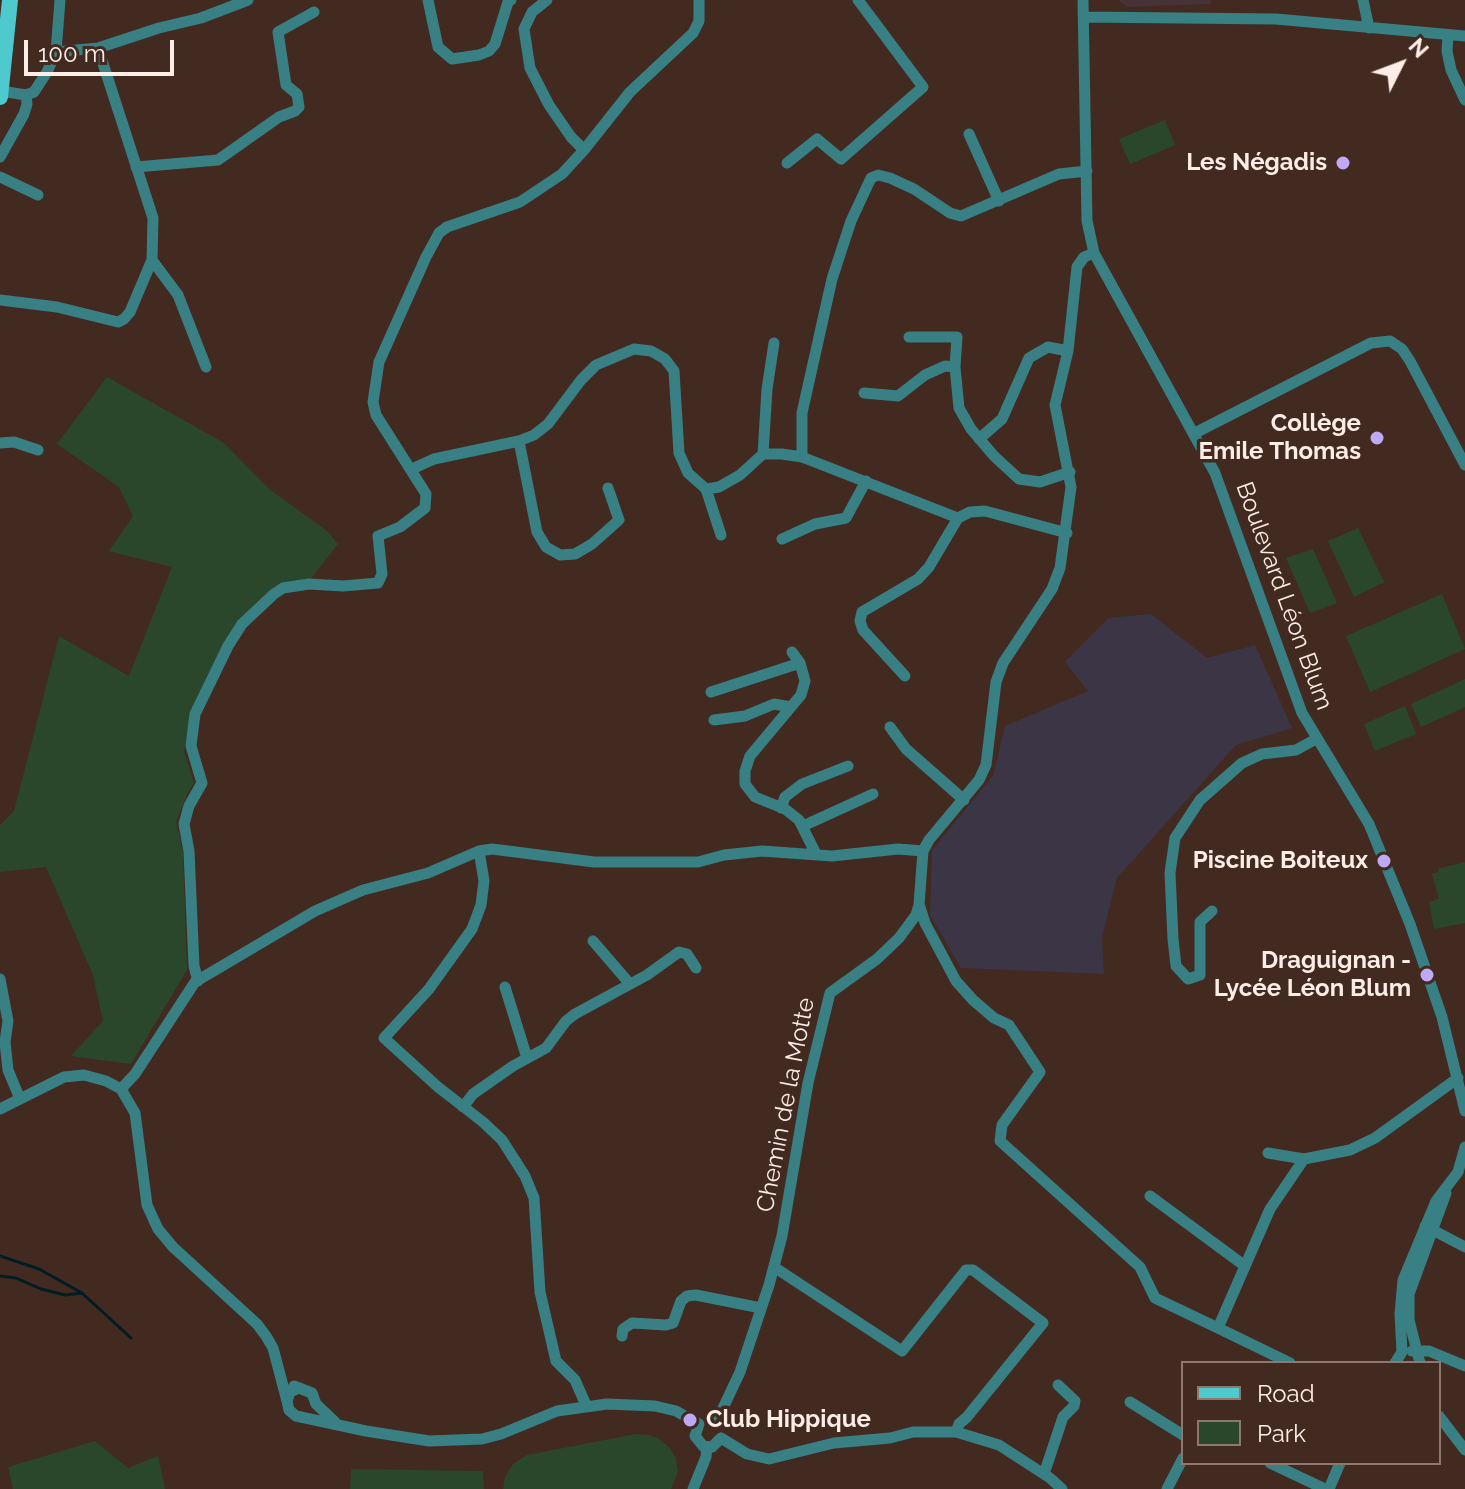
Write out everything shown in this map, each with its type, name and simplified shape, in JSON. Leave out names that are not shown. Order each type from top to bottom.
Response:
[{"type":"main road","points":[[0,94],[10,0]]},
{"type":"street","points":[[0,94],[26,95],[34,92],[47,72],[56,52],[60,0]]},
{"type":"street","points":[[56,52],[98,48],[201,18],[248,0]]},
{"type":"street","points":[[428,0],[438,47],[452,59],[489,51],[495,44],[511,0]]},
{"type":"street","points":[[547,0],[530,6],[524,29],[530,68],[549,105],[584,150]]},
{"type":"street","points":[[198,981],[194,966],[189,851],[184,824],[189,806],[202,783],[191,746],[195,714],[242,624],[274,594],[283,588],[309,584],[366,585],[381,580],[378,536],[417,517],[427,502],[426,494],[412,469],[376,415],[373,402],[379,362],[401,308],[434,242],[447,227],[520,202],[562,174],[630,92],[693,33],[699,21],[699,0]]},
{"type":"street","points":[[787,163],[817,139],[841,159],[923,87],[858,0]]},
{"type":"street","name":"Boulevard Léon Blum","points":[[1083,0],[1087,221],[1094,253],[1215,473],[1302,713],[1369,824],[1459,1058],[1458,1078],[1465,1111]]},
{"type":"street","points":[[1363,0],[1369,28]]},
{"type":"street","points":[[136,167],[218,160],[279,117],[295,111],[299,107],[297,94],[286,85],[278,32],[314,12]]},
{"type":"street","points":[[1084,17],[1276,19],[1465,36]]},
{"type":"street","points":[[1448,35],[1451,70],[1465,100]]},
{"type":"street","points":[[0,300],[57,307],[118,322],[130,312],[152,260],[153,218],[98,48]]},
{"type":"street","points":[[0,157],[24,114],[26,95]]},
{"type":"street","points":[[969,134],[999,201]]},
{"type":"street","points":[[802,457],[802,413],[828,294],[851,221],[871,178],[878,175],[890,178],[914,189],[950,213],[961,216],[1059,174],[1087,171]]},
{"type":"street","points":[[0,177],[38,195]]},
{"type":"street","points":[[121,1089],[135,1074],[180,1001],[198,981],[315,911],[363,890],[428,873],[479,851],[492,849],[594,862],[698,862],[724,855],[762,851],[867,854],[898,849],[923,851],[964,800],[986,765],[996,682],[1003,663],[1052,589],[1060,568],[1071,487],[1055,405],[1068,351],[1077,267],[1084,257],[1094,253]]},
{"type":"street","points":[[152,260],[178,295],[206,367]]},
{"type":"street","points":[[909,337],[957,337],[955,367],[959,408],[979,439],[1019,479],[1040,482],[1070,472]]},
{"type":"street","points":[[1195,433],[1371,343],[1390,341],[1402,349],[1410,361],[1465,465]]},
{"type":"street","points":[[763,454],[767,389],[774,343]]},
{"type":"street","points":[[979,439],[1002,419],[1029,358],[1048,347],[1068,351]]},
{"type":"street","points":[[412,469],[434,459],[534,435],[548,424],[596,365],[634,349],[651,351],[665,359],[674,371],[679,453],[688,473],[706,489],[721,535]]},
{"type":"street","points":[[864,393],[898,396],[925,375],[945,366],[955,367]]},
{"type":"street","points":[[519,441],[537,532],[546,547],[560,555],[575,554],[592,544],[619,520],[608,488]]},
{"type":"street","points":[[0,443],[14,442],[38,450]]},
{"type":"street","points":[[706,489],[729,481],[763,454],[782,454],[802,457],[958,518]]},
{"type":"street","points":[[782,539],[815,524],[846,518],[866,481]]},
{"type":"street","points":[[905,676],[863,630],[860,621],[862,612],[918,579],[929,567],[958,518],[970,512],[985,511],[1067,533]]},
{"type":"street","points":[[792,652],[800,663],[805,681],[801,695],[750,756],[745,784],[755,797],[799,820],[816,854]]},
{"type":"street","points":[[711,692],[800,663]]},
{"type":"street","points":[[714,720],[745,716],[774,704],[791,707]]},
{"type":"street","points":[[890,727],[906,749],[964,800]]},
{"type":"street","points":[[1212,911],[1200,922],[1200,975],[1188,979],[1176,966],[1173,939],[1170,873],[1175,838],[1200,800],[1242,763],[1262,754],[1296,750],[1316,739]]},
{"type":"street","points":[[781,808],[785,797],[802,784],[848,766]]},
{"type":"street","points":[[803,826],[873,794]]},
{"type":"street","points":[[479,851],[484,881],[481,905],[472,929],[429,989],[384,1038],[502,1140],[525,1176],[534,1198],[540,1292],[556,1361],[575,1380],[586,1405]]},
{"type":"street","name":"Chemin de la Motte","points":[[716,1423],[740,1372],[774,1267],[808,1083],[830,993],[877,959],[899,938],[916,915],[923,851]]},
{"type":"street","points":[[919,905],[925,923],[956,981],[994,1018],[1009,1025],[1040,1072],[1002,1125],[1000,1141],[1140,1267],[1155,1298],[1286,1361]]},
{"type":"street","points":[[593,941],[630,984]]},
{"type":"street","points":[[463,1107],[473,1094],[546,1048],[575,1014],[679,952],[687,954],[696,968]]},
{"type":"street","points":[[0,979],[8,1021],[5,1042],[8,1070],[20,1099]]},
{"type":"street","points":[[505,987],[527,1058]]},
{"type":"street","points":[[0,1109],[64,1077],[84,1075],[121,1089],[135,1113],[147,1205],[158,1229],[173,1247],[257,1324],[273,1348],[292,1414],[366,1431],[429,1441],[459,1442],[501,1434],[557,1411],[586,1405],[655,1406],[676,1411],[699,1424]]},
{"type":"street","points":[[1268,1153],[1304,1159],[1332,1155],[1363,1145],[1458,1078]]},
{"type":"street","points":[[1465,1147],[1464,1160],[1458,1172],[1436,1201],[1409,1294],[1414,1355],[1429,1351],[1465,1366]]},
{"type":"street","points":[[1218,1328],[1270,1209],[1304,1159]]},
{"type":"street","points":[[1150,1196],[1245,1266]]},
{"type":"street","points":[[1428,1228],[1465,1247]]},
{"type":"street","points":[[774,1267],[902,1351],[966,1270],[973,1270],[1043,1323],[959,1424],[956,1432]]},
{"type":"street","points":[[622,1336],[623,1329],[632,1323],[673,1323],[681,1301],[687,1296],[696,1295],[761,1308]]},
{"type":"street","points":[[280,1375],[312,1393],[316,1404],[335,1423]]},
{"type":"street","points":[[1044,1474],[1063,1417],[1075,1401],[1058,1385]]},
{"type":"street","points":[[287,1401],[290,1392],[299,1388]]},
{"type":"street","points":[[1130,1402],[1181,1434]]},
{"type":"street","points":[[301,1417],[310,1414],[316,1404]]},
{"type":"street","points":[[1441,1419],[1465,1450]]},
{"type":"street","points":[[707,1421],[716,1423],[720,1427],[721,1438],[716,1445],[707,1447],[697,1440],[695,1432],[699,1424],[707,1421]]},
{"type":"street","points":[[721,1438],[747,1454],[769,1459],[834,1443],[890,1438],[913,1432],[956,1432],[999,1445],[1062,1489]]},
{"type":"street","points":[[693,1489],[707,1447]]},
{"type":"street","points":[[1167,1489],[1181,1462]]},
{"type":"street","points":[[1274,1465],[1327,1489],[1339,1465]]},
{"type":"shaded area","points":[[1118,0],[1210,0],[1211,4],[1127,7]]},
{"type":"shaded area","points":[[1151,614],[1207,658],[1255,645],[1292,728],[1236,745],[1117,878],[1102,937],[1104,974],[961,968],[930,915],[932,850],[993,776],[1005,726],[1088,691],[1065,662],[1109,618]]},
{"type":"green space","points":[[1165,120],[1175,145],[1130,164],[1119,139]]},
{"type":"green space","points":[[107,377],[224,443],[269,489],[326,530],[338,544],[310,580],[276,588],[225,644],[191,710],[184,751],[194,783],[176,822],[183,852],[187,970],[131,1064],[71,1056],[103,1021],[93,975],[46,867],[0,872],[0,825],[14,811],[59,636],[129,676],[172,567],[109,551],[133,516],[119,487],[57,444]]},
{"type":"green space","points":[[1358,528],[1384,582],[1354,597],[1328,541]]},
{"type":"green space","points":[[1313,549],[1337,603],[1310,613],[1286,558]]},
{"type":"green space","points":[[1442,594],[1465,649],[1370,692],[1346,636]]},
{"type":"green space","points":[[1465,679],[1465,707],[1421,727],[1411,704]]},
{"type":"green space","points":[[1405,706],[1416,734],[1375,751],[1364,724]]},
{"type":"green space","points":[[1465,862],[1465,923],[1434,929],[1429,902],[1439,899],[1432,874],[1439,872],[1438,869]]},
{"type":"green space","points":[[636,1434],[659,1439],[670,1448],[678,1472],[671,1489],[503,1489],[505,1477],[513,1464],[527,1455]]},
{"type":"green space","points":[[95,1441],[128,1468],[158,1456],[165,1489],[13,1489],[8,1467]]},
{"type":"green space","points":[[351,1469],[483,1471],[484,1489],[350,1489]]},
{"type":"waterway","points":[[0,1256],[39,1269],[82,1293],[131,1338]]},
{"type":"waterway","points":[[0,1276],[16,1278],[65,1295],[82,1293]]},
{"type":"place","name":"Les Négadis","points":[[1343,163]]},
{"type":"place","name":"Collège Emile Thomas","points":[[1377,438]]},
{"type":"place","name":"Piscine Boiteux","points":[[1384,861]]},
{"type":"place","name":"Draguignan - Lycée Léon Blum","points":[[1427,975]]},
{"type":"place","name":"Club Hippique","points":[[690,1420]]}]
